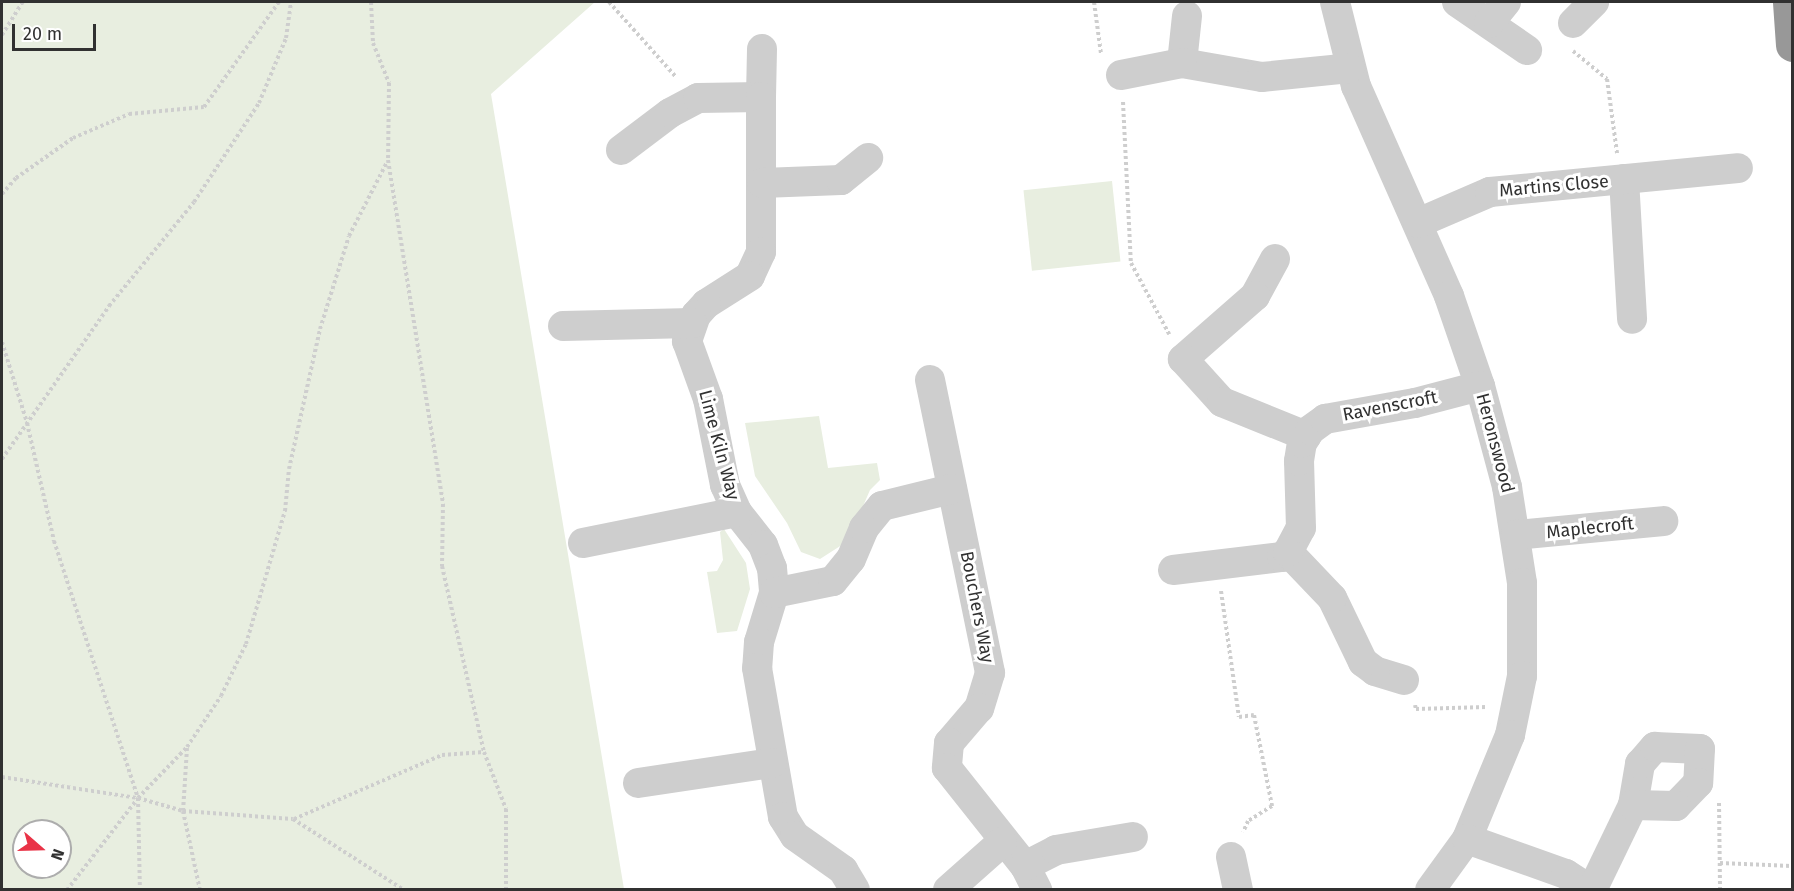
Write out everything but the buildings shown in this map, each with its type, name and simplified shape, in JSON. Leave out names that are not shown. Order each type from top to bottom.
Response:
[{"type":"highway","points":[[1790,2],[1792,45]]},
{"type":"street","name":"Heronswood","points":[[1335,2],[1350,68],[1418,223],[1480,386],[1495,433],[1516,535],[1525,632],[1517,706],[1501,763],[1467,839],[1430,890]]},
{"type":"street","points":[[1457,2],[1498,13],[1527,50]]},
{"type":"street","points":[[1569,33],[1594,2]]},
{"type":"street","points":[[1182,63],[1187,16]]},
{"type":"street","points":[[563,326],[692,323],[706,304],[737,287],[755,269],[763,241],[760,97],[762,49]]},
{"type":"street","points":[[1121,75],[1182,63],[1262,78],[1350,68]]},
{"type":"street","points":[[621,150],[676,109],[698,98],[760,97]]},
{"type":"street","points":[[762,183],[841,180],[868,158]]},
{"type":"street","name":"Martins Close","points":[[1418,223],[1490,192],[1738,168]]},
{"type":"street","name":"Martins Close","points":[[1624,179],[1632,319]]},
{"type":"street","points":[[1173,570],[1282,557],[1288,552],[1301,528],[1299,461],[1306,436],[1222,402],[1183,359],[1256,296],[1275,259]]},
{"type":"street","name":"Lime Kiln Way","points":[[692,323],[689,348],[708,399],[722,474],[736,512],[763,545],[772,568],[774,593],[759,642],[757,668],[772,763],[786,824],[795,836],[843,870],[855,890]]},
{"type":"street","name":"Bouchers Way","points":[[930,380],[990,673],[984,698],[949,743],[945,760],[951,776],[1031,878],[1056,850],[1133,837]]},
{"type":"street","name":"Ravenscroft","points":[[1306,436],[1325,418],[1480,386]]},
{"type":"street","points":[[774,593],[832,581],[851,559],[864,528],[882,506],[952,489]]},
{"type":"street","points":[[583,543],[736,512]]},
{"type":"street","name":"Maplecroft","points":[[1516,535],[1663,520]]},
{"type":"street","points":[[1288,552],[1332,598],[1363,662],[1376,671],[1404,680]]},
{"type":"street","points":[[1467,839],[1566,874],[1591,890],[1633,806],[1640,764],[1655,747],[1700,749],[1698,783],[1676,806],[1633,806]]},
{"type":"street","points":[[639,783],[772,763]]},
{"type":"street","points":[[948,890],[1002,842]]},
{"type":"street","points":[[1231,857],[1238,890]]},
{"type":"path","points":[[2,35],[23,2]]},
{"type":"path","points":[[2,194],[16,178],[73,138],[110,122],[129,114],[204,107],[279,2]]},
{"type":"path","points":[[2,459],[109,306],[194,202],[259,103],[286,38],[291,2]]},
{"type":"path","points":[[371,2],[373,43],[389,83],[388,160],[443,504],[442,566],[484,752],[506,809],[506,890]]},
{"type":"path","points":[[609,2],[698,98]]},
{"type":"path","points":[[1094,2],[1101,62],[1121,75],[1131,263],[1183,359]]},
{"type":"path","points":[[1569,33],[1607,79],[1612,135],[1624,179]]},
{"type":"path","points":[[68,890],[138,798],[187,747],[221,696],[246,644],[285,511],[289,469],[320,328],[349,236],[368,194],[388,160]]},
{"type":"path","points":[[2,342],[27,423],[54,541],[138,798],[140,890]]},
{"type":"path","points":[[1218,565],[1239,717],[1254,716],[1272,806],[1248,820],[1231,857]]},
{"type":"path","points":[[1404,680],[1416,709],[1517,706]]},
{"type":"path","points":[[187,747],[183,811],[200,890]]},
{"type":"path","points":[[2,777],[138,798],[183,811],[293,819],[442,755],[484,752]]},
{"type":"path","points":[[1698,783],[1719,784],[1720,890]]},
{"type":"path","points":[[293,819],[404,890]]},
{"type":"path","points":[[1720,863],[1792,866]]},
{"type":"shaded area","points":[[2,2],[595,2],[491,94],[624,889],[2,889]]},
{"type":"shaded area","points":[[1112,181],[1120,262],[1032,271],[1023,190]]},
{"type":"shaded area","points":[[819,416],[828,468],[877,463],[880,480],[870,490],[848,541],[820,559],[801,552],[787,523],[755,476],[745,423]]},
{"type":"shaded area","points":[[724,529],[746,563],[750,589],[737,631],[717,633],[707,572],[717,571],[723,560],[720,532]]}]
